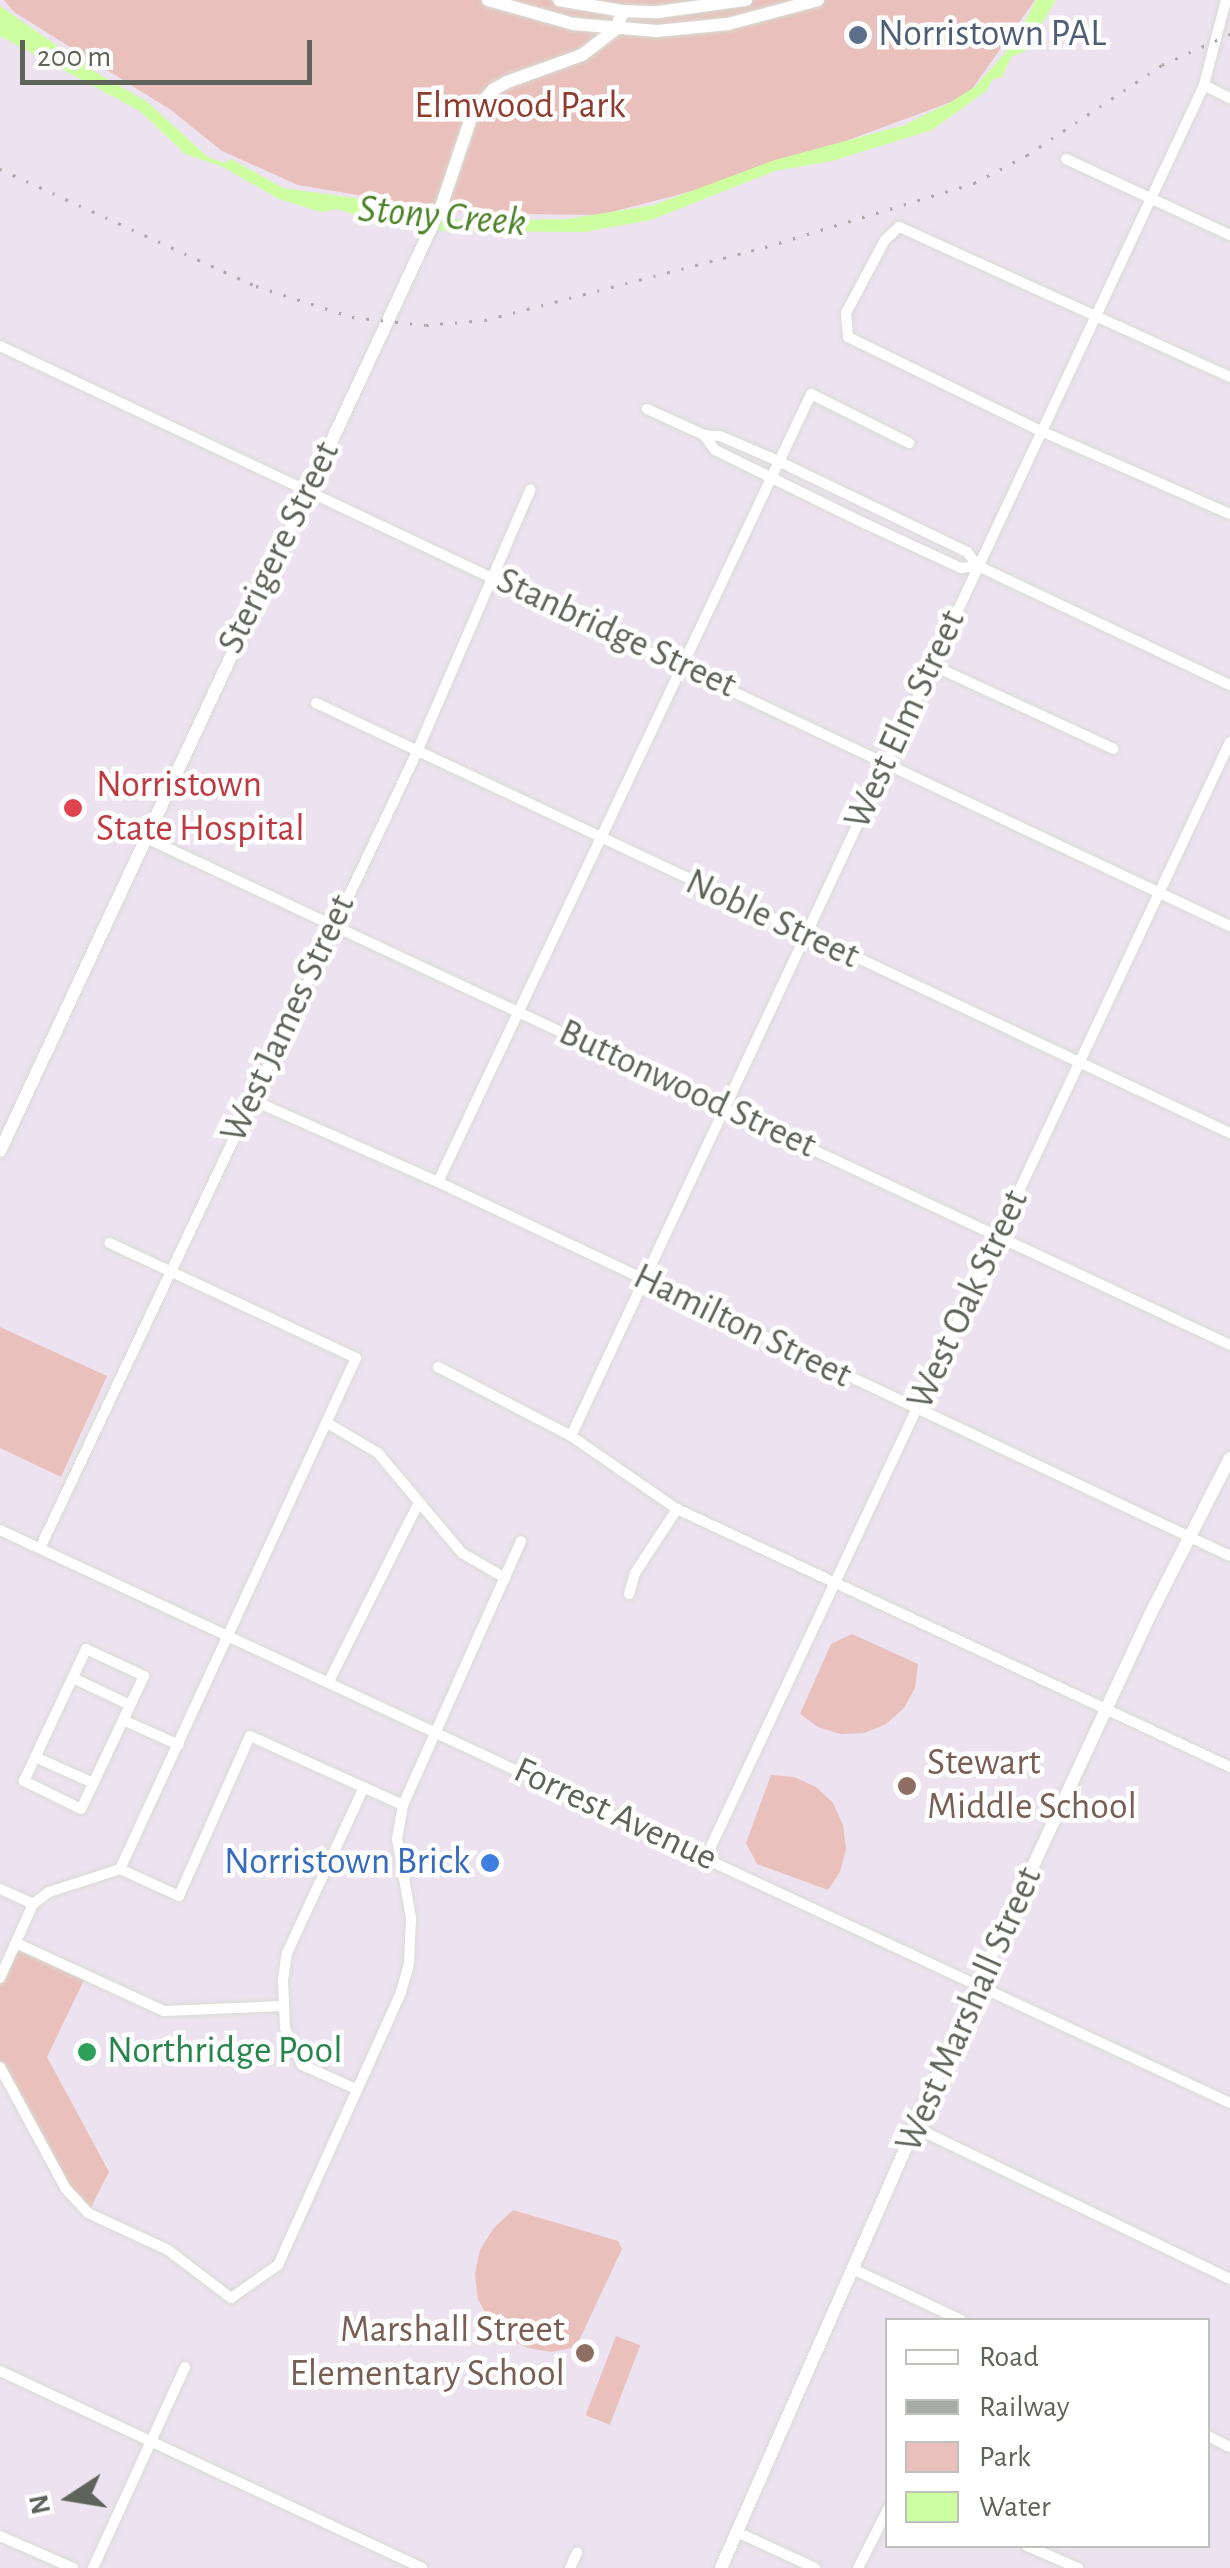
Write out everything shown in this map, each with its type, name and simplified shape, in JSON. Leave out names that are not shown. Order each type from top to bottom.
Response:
[{"type":"street","points":[[488,0],[530,5],[616,29],[657,31],[728,24],[818,0]]},
{"type":"street","points":[[559,0],[623,12],[705,9],[746,0]]},
{"type":"street","name":"West Elm Street","points":[[571,1436],[1204,85],[1226,0]]},
{"type":"street","points":[[616,29],[623,12]]},
{"type":"street","name":"Sterigere Street","points":[[0,1151],[441,207],[472,116],[493,90],[582,54],[616,29]]},
{"type":"street","points":[[1204,85],[1230,98]]},
{"type":"street","points":[[1066,159],[1230,235]]},
{"type":"street","points":[[1230,377],[1097,313],[899,227],[891,230],[846,313],[848,337],[1042,431],[1230,514]]},
{"type":"street","name":"Stanbridge Street","points":[[0,346],[1230,926]]},
{"type":"street","points":[[438,1182],[551,952],[599,838],[776,460],[812,394],[910,443]]},
{"type":"street","points":[[647,409],[704,435],[720,436],[776,460],[967,552],[978,566],[1230,684]]},
{"type":"street","points":[[704,435],[715,450],[961,568],[978,566]]},
{"type":"street","name":"West James Street","points":[[41,1546],[416,754],[530,490]]},
{"type":"street","points":[[878,528],[886,512]]},
{"type":"street","points":[[932,665],[1114,749]]},
{"type":"street","name":"Noble Street","points":[[316,703],[416,754],[1230,1134]]},
{"type":"street","name":"West Oak Street","points":[[706,1858],[1230,742]]},
{"type":"street","name":"Buttonwood Street","points":[[144,836],[1230,1345]]},
{"type":"street","name":"Hamilton Street","points":[[252,1100],[438,1182],[1230,1556]]},
{"type":"street","points":[[109,1243],[356,1358],[329,1424],[120,1869]]},
{"type":"street","points":[[438,1368],[571,1436],[677,1508],[1230,1767]]},
{"type":"street","points":[[329,1424],[378,1453],[462,1552],[505,1578]]},
{"type":"street","name":"West Marshall Street","points":[[722,2568],[977,1986],[1230,1458]]},
{"type":"street","points":[[329,1681],[418,1504]]},
{"type":"street","points":[[629,1594],[635,1573],[677,1508]]},
{"type":"street","name":"Forrest Avenue","points":[[2,1535],[41,1546],[1230,2103]]},
{"type":"street","points":[[0,2068],[66,2189],[88,2213],[168,2250],[231,2298],[278,2265],[409,1964],[411,1918],[398,1839],[403,1805],[522,1542]]},
{"type":"street","points":[[86,1649],[144,1676],[81,1809],[24,1782],[73,1678],[86,1649]]},
{"type":"street","points":[[73,1678],[130,1705]]},
{"type":"street","points":[[123,1720],[179,1745]]},
{"type":"street","points":[[0,1978],[33,1904],[49,1892],[120,1869],[179,1896],[250,1736],[403,1805]]},
{"type":"street","points":[[35,1758],[94,1783]]},
{"type":"street","points":[[356,2090],[302,2065],[284,2028],[283,2006],[287,1953],[364,1786]]},
{"type":"street","points":[[0,1889],[33,1904]]},
{"type":"street","points":[[16,1943],[164,2011],[283,2006]]},
{"type":"street","points":[[916,2128],[1230,2279]]},
{"type":"street","points":[[854,2270],[958,2318]]},
{"type":"street","points":[[93,2568],[184,2368]]},
{"type":"street","points":[[0,2371],[422,2568]]},
{"type":"street","points":[[858,2568],[885,2516]]},
{"type":"street","points":[[738,2532],[815,2568]]},
{"type":"street","points":[[0,2536],[72,2568]]},
{"type":"street","points":[[1032,2548],[1078,2568]]},
{"type":"street","points":[[570,2568],[578,2552]]},
{"type":"green space","name":"Elmwood Park","points":[[4,0],[1035,0],[967,96],[754,175],[600,215],[465,213],[298,185],[222,151],[171,110],[14,12]]},
{"type":"green space","points":[[0,1327],[107,1376],[61,1477],[0,1448]]},
{"type":"green space","points":[[852,1634],[918,1664],[915,1688],[904,1708],[886,1724],[864,1733],[840,1734],[818,1727],[800,1714],[831,1644]]},
{"type":"green space","points":[[771,1775],[794,1777],[816,1787],[833,1803],[843,1825],[846,1849],[840,1872],[828,1890],[757,1864],[746,1843]]},
{"type":"green space","points":[[16,1943],[86,1976],[47,2057],[109,2172],[88,2213],[66,2189],[0,2067],[0,1978]]},
{"type":"green space","points":[[513,2210],[618,2241],[622,2249],[576,2347],[552,2352],[528,2348],[506,2338],[489,2320],[478,2299],[475,2274],[480,2250],[493,2229]]},
{"type":"green space","points":[[616,2336],[640,2345],[610,2425],[586,2415]]},
{"type":"water","points":[[1036,0],[1056,0],[1025,51],[1011,57],[1002,77],[993,79],[986,91],[932,130],[832,161],[775,171],[651,220],[584,232],[443,231],[409,221],[394,227],[337,209],[321,212],[279,199],[221,166],[185,154],[140,111],[0,36],[0,6],[95,72],[146,101],[208,157],[225,163],[231,159],[283,188],[425,208],[462,221],[568,219],[654,205],[775,160],[920,121],[975,87],[1013,44]]},
{"type":"waterway","name":"Stony Creek","points":[[908,124],[941,108]]},
{"type":"railway","points":[[0,169],[256,286],[352,317],[426,325],[485,320],[765,247],[974,183],[1027,155],[1162,65],[1230,34]]},
{"type":"place","name":"Norristown PAL","points":[[858,35]]},
{"type":"place","name":"Norristown State Hospital","points":[[73,808]]},
{"type":"place","name":"Stewart Middle School","points":[[907,1786]]},
{"type":"place","name":"Norristown Brick","points":[[490,1863]]},
{"type":"place","name":"Northridge Pool","points":[[87,2052]]},
{"type":"place","name":"Marshall Street Elementary School","points":[[585,2353]]}]
